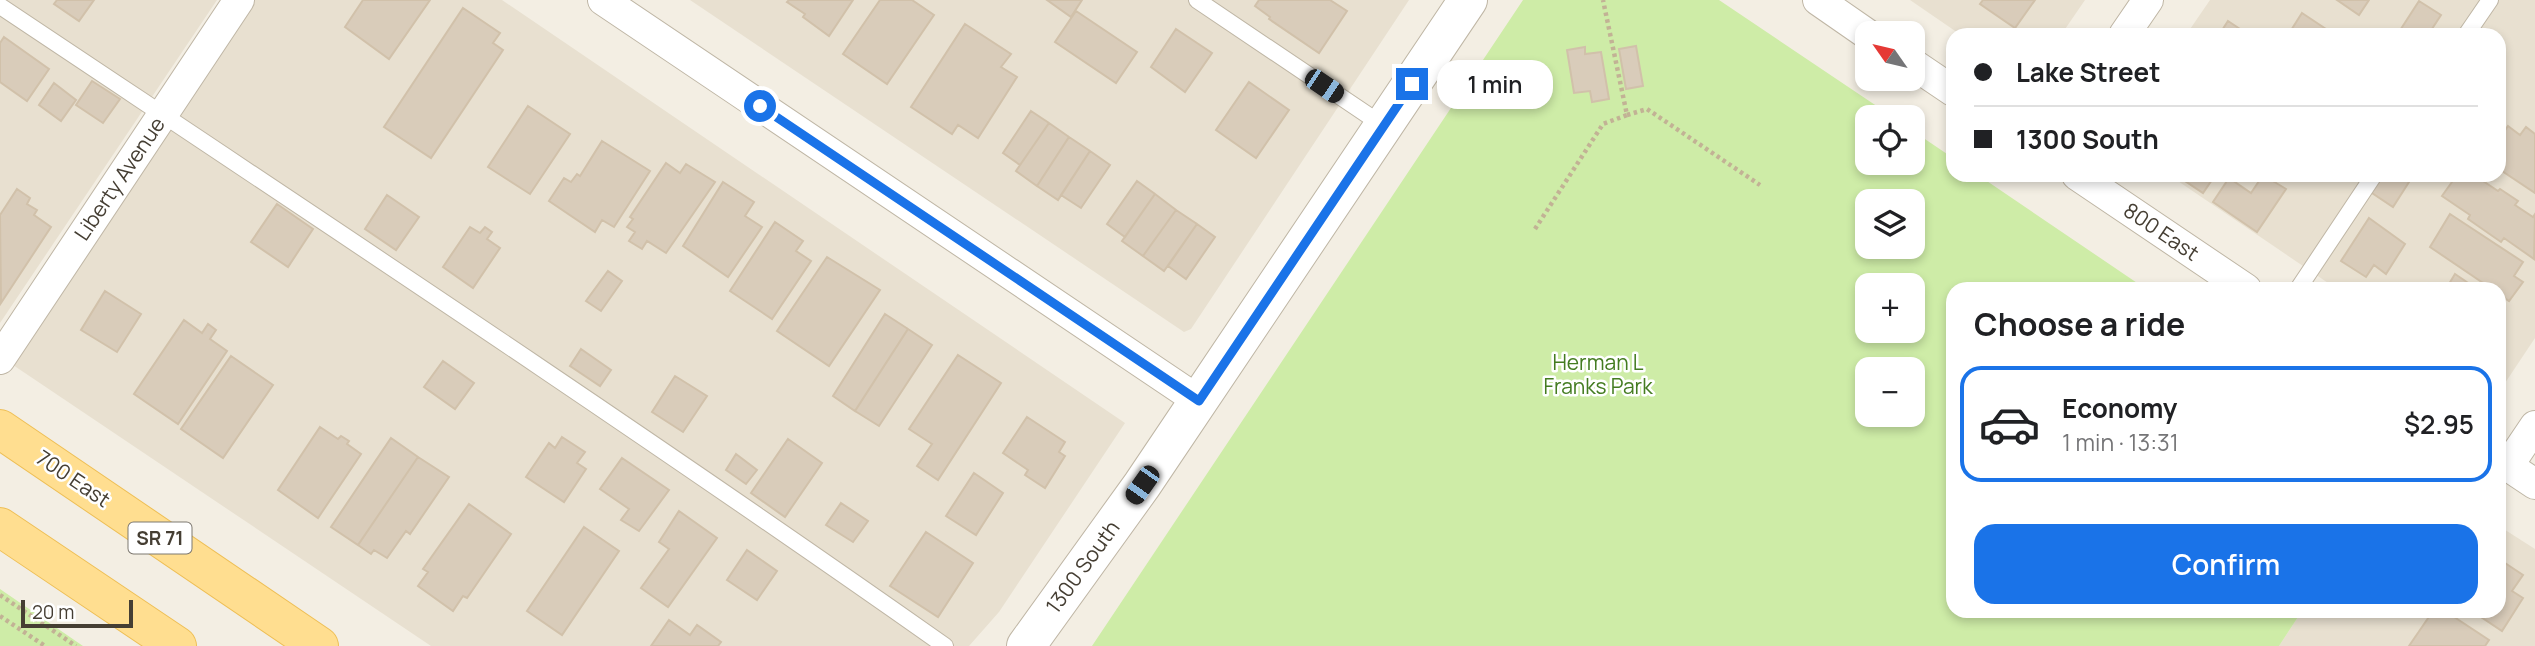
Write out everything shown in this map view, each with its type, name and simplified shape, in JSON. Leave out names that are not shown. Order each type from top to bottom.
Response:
[{"type":"main road","name":"700 East","points":[[0,429],[319,646]]},
{"type":"main road","points":[[0,527],[177,646]]},
{"type":"street","name":"Liberty Avenue","points":[[0,359],[239,0]]},
{"type":"street","points":[[603,0],[1199,401]]},
{"type":"street","name":"1300 South","points":[[1026,646],[1142,485],[1468,0]]},
{"type":"street","points":[[1818,0],[1855,26]]},
{"type":"street","points":[[2129,28],[2148,0]]},
{"type":"street","points":[[1925,72],[1946,86]]},
{"type":"street","name":"800 East","points":[[2087,182],[2236,282]]},
{"type":"street","points":[[2506,461],[2535,426]]},
{"type":"street","points":[[2506,464],[2535,484]]},
{"type":"lane","points":[[1197,0],[1384,126]]},
{"type":"lane","points":[[2471,28],[2490,0]]},
{"type":"lane","points":[[0,6],[704,477],[945,646]]},
{"type":"lane","points":[[2303,282],[2369,182]]},
{"type":"path","points":[[1603,0],[1627,115]]},
{"type":"path","points":[[1535,229],[1603,124],[1647,109],[1760,185]]},
{"type":"path","points":[[0,595],[76,646]]},
{"type":"path","points":[[0,616],[45,646]]},
{"type":"shaded area","points":[[0,0],[217,0],[0,323]]},
{"type":"shaded area","points":[[255,0],[502,0],[1125,423],[999,612],[969,646],[431,646],[13,365]]},
{"type":"shaded area","points":[[690,0],[1409,0],[1191,329],[1184,332]]},
{"type":"shaded area","points":[[1910,0],[2085,0],[2066,28],[1951,28]]},
{"type":"shaded area","points":[[2210,0],[2535,0],[2535,338],[2506,382],[2506,282],[2327,282],[2179,182],[2506,182],[2506,28],[2191,28]]},
{"type":"shaded area","points":[[2506,530],[2535,549],[2535,646],[2279,646],[2297,618],[2506,618]]},
{"type":"green space","name":"Herman L Franks Park","points":[[1523,0],[1719,0],[1875,105],[1855,105],[1855,175],[1925,175],[1925,139],[1946,153],[1946,182],[1988,182],[2136,282],[1946,282],[1946,618],[2297,618],[2279,646],[1092,646]]},
{"type":"green space","points":[[0,589],[83,646],[0,646]]},
{"type":"building","points":[[57,0],[94,0],[79,21],[54,4]]},
{"type":"building","points":[[363,0],[430,0],[389,59],[345,27]]},
{"type":"building","points":[[853,0],[829,36],[803,17],[805,14],[787,2]]},
{"type":"building","points":[[880,0],[912,0],[934,15],[887,84],[843,54]]},
{"type":"building","points":[[1047,0],[1082,0],[1071,17]]},
{"type":"building","points":[[1259,0],[1330,0],[1347,11],[1319,53],[1269,19],[1270,17],[1255,6]]},
{"type":"building","points":[[1983,0],[2035,0],[2015,28],[1980,4]]},
{"type":"building","points":[[2337,0],[2369,0],[2359,15]]},
{"type":"building","points":[[2419,1],[2441,15],[2433,28],[2402,28]]},
{"type":"building","points":[[463,8],[500,33],[493,43],[503,50],[431,158],[384,127]]},
{"type":"building","points":[[1076,11],[1137,52],[1116,83],[1055,42]]},
{"type":"building","points":[[2302,13],[2324,28],[2292,28]]},
{"type":"building","points":[[2228,21],[2238,28],[2224,28]]},
{"type":"building","points":[[965,24],[1011,54],[1001,67],[1017,77],[978,138],[958,125],[952,134],[911,107]]},
{"type":"building","points":[[1176,29],[1212,53],[1185,92],[1151,67]]},
{"type":"building","points":[[4,37],[49,69],[27,101],[0,82],[0,43]]},
{"type":"building","points":[[1636,46],[1643,86],[1626,89],[1619,49]]},
{"type":"building","points":[[1585,47],[1585,54],[1601,52],[1609,99],[1592,102],[1590,91],[1574,93],[1567,50]]},
{"type":"building","points":[[92,81],[120,99],[103,123],[76,105]]},
{"type":"building","points":[[1249,82],[1289,110],[1256,158],[1216,130]]},
{"type":"building","points":[[54,83],[76,100],[61,121],[39,105]]},
{"type":"building","points":[[528,106],[570,134],[530,194],[488,167]]},
{"type":"building","points":[[1031,111],[1049,123],[1020,165],[1003,153]]},
{"type":"building","points":[[1049,123],[1069,137],[1037,186],[1016,171]]},
{"type":"building","points":[[2508,126],[2520,135],[2526,127],[2535,134],[2535,193],[2506,174]]},
{"type":"building","points":[[1069,137],[1090,151],[1058,200],[1037,186]]},
{"type":"building","points":[[602,141],[650,171],[614,227],[602,220],[595,232],[549,201],[564,178],[571,182],[577,174],[580,176]]},
{"type":"building","points":[[1090,151],[1110,165],[1081,208],[1061,195]]},
{"type":"building","points":[[666,163],[680,173],[686,164],[715,182],[666,253],[647,241],[642,249],[629,241],[635,232],[627,227],[633,219],[630,217]]},
{"type":"building","points":[[1137,181],[1155,194],[1125,237],[1107,224]]},
{"type":"building","points":[[723,182],[754,202],[745,216],[762,227],[728,277],[683,246]]},
{"type":"building","points":[[2186,182],[2211,182],[2203,193]]},
{"type":"building","points":[[2226,182],[2235,182],[2251,193],[2258,182],[2274,182],[2286,189],[2257,232],[2213,202]]},
{"type":"building","points":[[2375,182],[2409,182],[2393,207],[2369,191]]},
{"type":"building","points":[[2452,182],[2484,182],[2518,201],[2515,205],[2533,217],[2535,214],[2534,259],[2504,238],[2501,242],[2468,219],[2470,215],[2442,196]]},
{"type":"building","points":[[17,189],[30,198],[27,204],[37,210],[34,215],[51,227],[1,303],[0,215]]},
{"type":"building","points":[[1155,194],[1176,210],[1143,256],[1122,241]]},
{"type":"building","points":[[387,195],[419,217],[396,250],[365,229]]},
{"type":"building","points":[[277,204],[313,229],[288,267],[251,242]]},
{"type":"building","points":[[1176,210],[1197,224],[1164,271],[1143,256]]},
{"type":"building","points":[[2450,214],[2523,262],[2514,276],[2523,282],[2509,301],[2506,299],[2506,282],[2482,282],[2430,247]]},
{"type":"building","points":[[2369,218],[2405,244],[2386,274],[2374,265],[2366,277],[2341,261]]},
{"type":"building","points":[[775,222],[803,241],[796,251],[811,261],[772,319],[730,291]]},
{"type":"building","points":[[1197,224],[1215,237],[1186,279],[1168,266]]},
{"type":"building","points":[[470,227],[480,233],[485,227],[492,232],[487,239],[500,248],[473,288],[443,267]]},
{"type":"building","points":[[827,257],[880,290],[829,366],[777,331]]},
{"type":"building","points":[[608,271],[622,281],[601,311],[586,301]]},
{"type":"building","points":[[2455,274],[2467,282],[2450,282]]},
{"type":"building","points":[[105,291],[141,314],[117,352],[81,330]]},
{"type":"building","points":[[885,314],[908,329],[855,411],[833,396]]},
{"type":"building","points":[[184,320],[202,333],[208,324],[216,330],[210,339],[227,351],[178,424],[134,394]]},
{"type":"building","points":[[908,329],[932,345],[879,426],[855,411]]},
{"type":"building","points":[[581,349],[611,370],[600,386],[570,366]]},
{"type":"building","points":[[958,355],[1001,383],[938,480],[917,466],[932,444],[909,429]]},
{"type":"building","points":[[231,356],[273,385],[223,458],[181,429]]},
{"type":"building","points":[[443,361],[474,383],[455,409],[424,387]]},
{"type":"building","points":[[675,376],[707,396],[683,432],[652,412]]},
{"type":"building","points":[[1027,417],[1065,442],[1059,452],[1065,456],[1045,488],[1025,475],[1028,470],[1003,453]]},
{"type":"building","points":[[320,427],[338,439],[341,436],[349,441],[347,444],[361,454],[318,518],[278,490]]},
{"type":"building","points":[[562,437],[585,452],[577,463],[586,469],[564,502],[526,477],[549,443],[555,448]]},
{"type":"building","points":[[391,438],[418,457],[358,545],[331,527]]},
{"type":"building","points":[[788,439],[822,463],[785,517],[751,493]]},
{"type":"building","points":[[736,454],[757,470],[746,484],[726,470]]},
{"type":"building","points":[[418,457],[449,477],[410,534],[406,531],[387,558],[374,550],[371,554],[358,545]]},
{"type":"building","points":[[622,458],[669,490],[639,531],[621,520],[629,509],[600,489]]},
{"type":"building","points":[[974,473],[1003,493],[976,535],[946,516]]},
{"type":"building","points":[[841,503],[868,521],[853,542],[826,525]]},
{"type":"building","points":[[469,504],[511,534],[467,598],[463,596],[453,611],[418,586],[428,572],[423,569]]},
{"type":"building","points":[[679,511],[717,538],[668,607],[641,588],[669,549],[659,542]]},
{"type":"building","points":[[584,527],[619,551],[562,635],[527,611]]},
{"type":"building","points":[[926,532],[973,563],[938,617],[890,586]]},
{"type":"building","points":[[747,550],[777,571],[757,600],[727,580]]},
{"type":"building","points":[[2506,564],[2523,575],[2512,591],[2523,598],[2502,631],[2482,618],[2506,618]]},
{"type":"building","points":[[2428,618],[2456,618],[2489,640],[2485,646],[2409,646]]},
{"type":"building","points":[[669,620],[690,635],[697,625],[721,642],[718,646],[651,646]]},
{"type":"route","points":[[760,106],[1199,401],[1412,84]]}]
